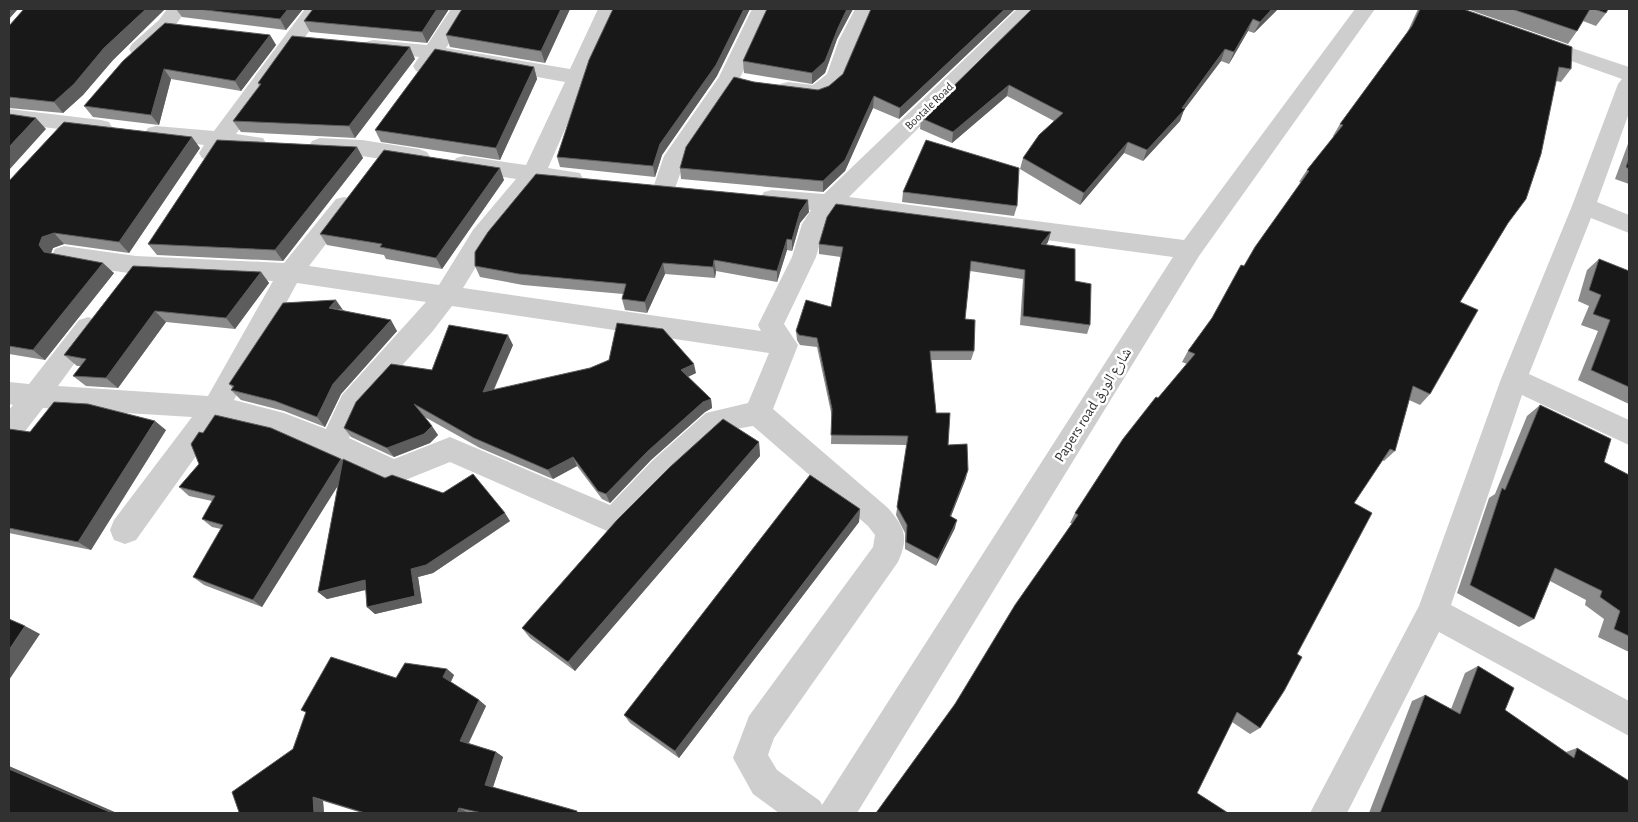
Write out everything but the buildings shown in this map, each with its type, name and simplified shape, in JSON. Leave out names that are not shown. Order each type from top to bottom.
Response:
[{"type":"street","points":[[196,174],[282,38],[315,9]]},
{"type":"street","points":[[410,84],[434,52],[461,9]]},
{"type":"street","points":[[333,443],[352,403],[423,325],[446,295],[482,236],[533,175],[608,9]]},
{"type":"street","points":[[666,188],[675,156],[738,80],[762,9]]},
{"type":"street","points":[[773,87],[818,93],[836,77],[849,40],[865,9],[859,9]]},
{"type":"street","name":"Bootale Road","points":[[785,345],[771,325],[804,257],[814,224],[829,203],[1028,9]]},
{"type":"street","name":"Papers road شارع الورق","points":[[837,813],[1190,250],[1365,9]]},
{"type":"street","points":[[122,65],[176,20]]},
{"type":"street","points":[[1518,35],[1629,74]]},
{"type":"street","points":[[282,38],[320,42]]},
{"type":"street","points":[[358,45],[434,52],[577,77]]},
{"type":"street","points":[[1328,813],[1433,612],[1514,379],[1584,206],[1629,84]]},
{"type":"street","points":[[48,144],[68,123],[87,109],[91,102]]},
{"type":"street","points":[[9,116],[218,141],[285,144],[373,144],[533,175],[590,181]]},
{"type":"street","points":[[125,530],[215,408],[290,273],[362,181],[373,144]]},
{"type":"street","points":[[752,196],[829,203],[1190,250]]},
{"type":"street","points":[[1584,206],[1629,224]]},
{"type":"street","points":[[118,288],[152,240]]},
{"type":"street","points":[[64,255],[136,264],[290,273],[785,345],[758,413]]},
{"type":"street","points":[[9,431],[22,395],[100,311]]},
{"type":"street","points":[[1514,379],[1629,432]]},
{"type":"street","points":[[22,395],[215,408],[274,421],[333,443],[393,472],[450,449],[614,521],[662,470],[716,421],[758,413]]},
{"type":"street","points":[[758,413],[878,517],[890,532],[887,552],[761,728],[750,758],[765,782],[808,813]]},
{"type":"street","points":[[1433,612],[1629,719]]}]
